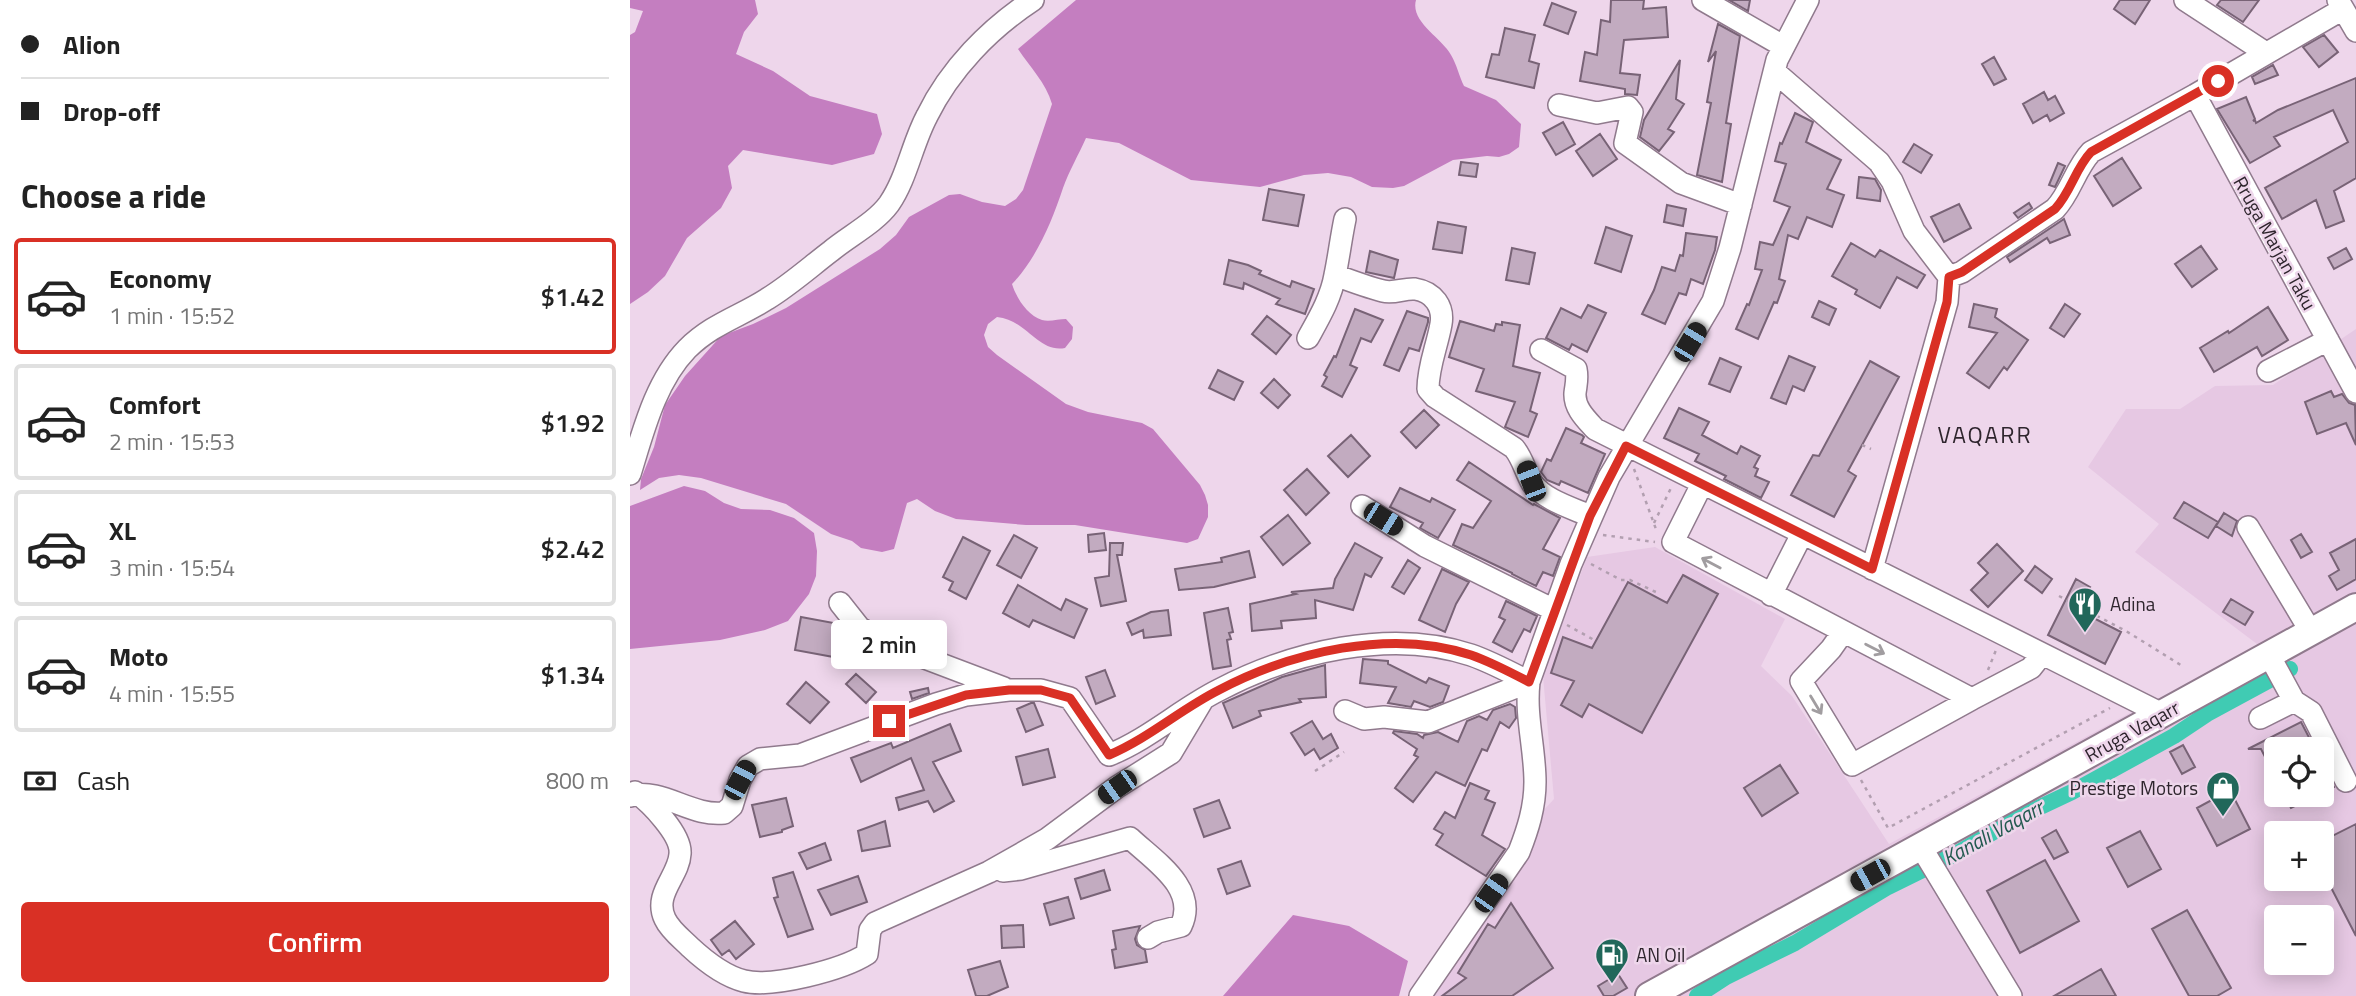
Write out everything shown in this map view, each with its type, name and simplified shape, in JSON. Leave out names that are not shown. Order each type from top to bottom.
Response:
[{"type":"main road","name":"Rruga Vaqarr","points":[[1649,996],[1929,860],[2162,715],[2276,668],[2311,632],[2356,607]]},
{"type":"street","points":[[630,474],[641,434],[664,381],[685,351],[722,321],[782,289],[888,205],[927,116],[964,58],[1011,15],[1033,0]]},
{"type":"street","points":[[1703,0],[1783,46]]},
{"type":"street","points":[[1420,996],[1519,852],[1529,826],[1535,780],[1526,701],[1529,682],[1559,616],[1587,524],[1626,446],[1713,301],[1783,46],[1808,0]]},
{"type":"street","points":[[2185,0],[2266,53]]},
{"type":"street","points":[[1949,277],[1962,272],[2055,209],[2062,202],[2084,159],[2091,152],[2266,53],[2340,4],[2356,31]]},
{"type":"street","points":[[1775,72],[1879,162],[1892,181],[1914,231],[1949,277],[1947,302],[1872,569]]},
{"type":"street","name":"Rruga Marjan Taku","points":[[2195,95],[2356,391]]},
{"type":"street","points":[[1559,105],[1597,113],[1628,107],[1632,112],[1625,143],[1681,183],[1741,205]]},
{"type":"street","points":[[1308,338],[1327,301],[1335,275],[1345,219]]},
{"type":"street","points":[[1335,275],[1393,293],[1416,289],[1428,293],[1437,301],[1441,310],[1441,324],[1430,364],[1428,389],[1435,397],[1514,448],[1522,457],[1531,481],[1540,492],[1587,524]]},
{"type":"street","points":[[2268,371],[2328,340]]},
{"type":"street","points":[[1541,350],[1576,369],[1578,379],[1575,396],[1580,412],[1595,429],[2162,715]]},
{"type":"street","points":[[1702,484],[1673,542],[1843,632],[1975,697]]},
{"type":"street","points":[[1362,506],[1438,552],[1559,616]]},
{"type":"street","points":[[2248,527],[2311,632]]},
{"type":"street","points":[[1771,595],[1802,534]]},
{"type":"street","points":[[840,603],[859,627],[880,641],[1009,690]]},
{"type":"street","points":[[1843,632],[1801,681],[1852,765],[2031,668],[2042,654]]},
{"type":"street","points":[[633,793],[665,799],[703,813],[724,813],[732,806],[740,780],[748,766],[760,759],[800,755],[966,695],[1009,690],[1041,690],[1070,698],[1109,755],[1130,746],[1203,699],[1265,669],[1295,658],[1333,650],[1394,643],[1432,647],[1469,654],[1529,682]]},
{"type":"street","points":[[2276,668],[2294,701],[2311,712],[2346,781]]},
{"type":"street","points":[[1345,711],[1364,719],[1384,717],[1428,722],[1529,682]]},
{"type":"street","points":[[633,793],[678,837],[680,855],[662,898],[664,918],[695,951],[721,971],[747,982],[819,974],[856,961],[867,954],[870,930],[875,923],[989,872],[1047,839],[1117,787],[1171,753],[1203,699]]},
{"type":"street","points":[[2260,719],[2294,701]]},
{"type":"street","points":[[989,872],[1021,869],[1130,838],[1178,884],[1185,908],[1181,926],[1158,932],[1148,938]]},
{"type":"street","points":[[1929,860],[2011,996]]},
{"type":"path","points":[[1862,445],[1871,449]]},
{"type":"path","points":[[1587,524],[1661,543],[1626,446]]},
{"type":"path","points":[[1654,524],[1679,473]]},
{"type":"path","points":[[1585,561],[1621,580],[1630,580],[1658,593]]},
{"type":"path","points":[[2059,596],[2126,631],[2184,667]]},
{"type":"path","points":[[1559,616],[1596,641]]},
{"type":"path","points":[[1975,697],[2001,634]]},
{"type":"path","points":[[1888,828],[2128,698]]},
{"type":"path","points":[[1315,771],[1344,752]]},
{"type":"path","points":[[1852,765],[1892,835]]},
{"type":"shaded area","points":[[630,0],[755,0],[758,14],[744,32],[736,54],[773,71],[810,96],[877,114],[882,134],[874,154],[832,165],[743,150],[728,166],[732,188],[721,208],[687,238],[665,276],[630,304],[630,35],[635,32],[643,11],[630,8]]},
{"type":"shaded area","points":[[1076,0],[1416,0],[1418,15],[1451,55],[1464,86],[1496,100],[1521,124],[1519,147],[1499,157],[1453,160],[1404,186],[1393,188],[1372,187],[1351,177],[1328,173],[1304,175],[1260,187],[1191,180],[1119,143],[1086,138],[1043,239],[1012,284],[1023,305],[1037,318],[1048,321],[1066,319],[1073,327],[1072,339],[1065,348],[1047,346],[1016,324],[997,317],[988,324],[984,335],[988,347],[997,355],[1066,404],[1088,412],[1142,423],[1153,429],[1200,485],[1205,495],[1208,517],[1198,539],[1187,543],[1075,525],[1026,525],[956,519],[935,511],[917,499],[907,503],[894,549],[882,552],[861,548],[852,541],[831,534],[786,504],[701,478],[679,475],[659,478],[640,490],[641,479],[654,447],[665,405],[685,376],[721,336],[786,308],[880,249],[896,235],[909,217],[949,195],[960,194],[1005,206],[1016,199],[1023,190],[1052,104],[1042,82],[1018,49]]},
{"type":"shaded area","points":[[2356,329],[2356,996],[1420,996],[1529,826],[1554,799],[1543,676],[1587,557],[1655,547],[1785,619],[1761,666],[1792,696],[1889,844],[2128,714],[2261,647],[2135,552],[2159,524],[2088,467],[2126,409],[2180,409],[2215,386],[2273,385]]},
{"type":"shaded area","points":[[684,486],[705,491],[724,503],[741,509],[770,510],[794,518],[814,533],[817,551],[816,576],[809,594],[788,621],[765,630],[720,640],[630,649],[630,506]]},
{"type":"shaded area","points":[[1527,542],[1566,561],[1549,598],[1509,579]]},
{"type":"shaded area","points":[[1293,915],[1349,926],[1408,961],[1399,996],[1223,996]]},
{"type":"building","points":[[1611,0],[1644,0],[1643,9],[1666,7],[1668,37],[1624,40],[1620,73],[1640,75],[1637,95],[1625,94],[1625,89],[1580,81],[1585,52],[1597,55],[1601,20],[1610,22]]},
{"type":"building","points":[[1729,0],[1750,0],[1748,11]]},
{"type":"building","points":[[2120,0],[2150,0],[2135,24],[2114,9]]},
{"type":"building","points":[[2221,0],[2259,0],[2243,22],[2217,5]]},
{"type":"building","points":[[1552,3],[1576,12],[1568,34],[1544,25]]},
{"type":"building","points":[[1718,24],[1740,36],[1726,123],[1731,124],[1722,182],[1697,175],[1711,103],[1707,102],[1716,51],[1708,62]]},
{"type":"building","points":[[1505,28],[1535,35],[1529,61],[1539,64],[1534,88],[1486,77],[1492,54],[1499,55]]},
{"type":"building","points":[[2324,35],[2338,52],[2319,67],[2303,47]]},
{"type":"building","points":[[1994,57],[2006,79],[1994,85],[1982,64]]},
{"type":"building","points":[[1680,60],[1676,99],[1684,104],[1668,129],[1674,132],[1659,151],[1640,137],[1644,120]]},
{"type":"building","points":[[2273,65],[2278,75],[2255,84],[2252,77]]},
{"type":"building","points":[[2356,78],[2356,178],[2334,191],[2344,221],[2326,228],[2316,200],[2282,219],[2265,188],[2348,142],[2333,110],[2274,137],[2280,146],[2250,163],[2217,109],[2246,97],[2256,123],[2278,110]]},
{"type":"building","points":[[2044,92],[2048,100],[2055,96],[2064,113],[2050,121],[2047,115],[2033,123],[2023,104]]},
{"type":"building","points":[[1795,113],[1813,122],[1806,142],[1841,160],[1827,189],[1844,195],[1832,227],[1807,217],[1798,239],[1788,235],[1779,279],[1785,281],[1758,339],[1736,329],[1747,304],[1749,305],[1762,270],[1755,269],[1760,242],[1773,245],[1790,207],[1774,201],[1786,164],[1775,161],[1780,143],[1782,144]]},
{"type":"building","points":[[1563,122],[1575,144],[1556,155],[1543,133]]},
{"type":"building","points":[[1600,134],[1617,159],[1593,176],[1576,151]]},
{"type":"building","points":[[1914,144],[1932,155],[1921,173],[1903,162]]},
{"type":"building","points":[[2122,158],[2141,188],[2113,206],[2094,176]]},
{"type":"building","points":[[1461,162],[1478,164],[1476,177],[1459,175]]},
{"type":"building","points":[[2058,163],[2065,166],[2055,187],[2049,185]]},
{"type":"building","points":[[1859,177],[1875,179],[1881,190],[1880,201],[1857,198]]},
{"type":"building","points":[[1269,189],[1304,195],[1298,226],[1263,220]]},
{"type":"building","points":[[2029,203],[2032,208],[2018,218],[2014,213]]},
{"type":"building","points":[[1959,204],[1971,228],[1944,242],[1931,217]]},
{"type":"building","points":[[1667,205],[1686,209],[1683,226],[1664,222]]},
{"type":"building","points":[[2064,219],[2070,235],[2050,243],[2047,238],[2010,262],[2007,257]]},
{"type":"building","points":[[1438,222],[1466,227],[1462,253],[1433,249]]},
{"type":"building","points":[[1606,227],[1632,236],[1621,272],[1595,263]]},
{"type":"building","points":[[1686,233],[1717,237],[1715,250],[1703,284],[1691,279],[1686,295],[1679,293],[1665,324],[1642,314],[1662,267],[1675,271],[1680,255],[1683,256]]},
{"type":"building","points":[[1851,243],[1875,257],[1880,250],[1925,275],[1917,288],[1897,277],[1880,308],[1855,294],[1857,290],[1832,276]]},
{"type":"building","points":[[2201,246],[2217,269],[2192,287],[2175,264]]},
{"type":"building","points":[[1512,248],[1535,253],[1529,284],[1506,280]]},
{"type":"building","points":[[2346,248],[2352,259],[2334,269],[2328,258]]},
{"type":"building","points":[[1370,251],[1398,260],[1394,278],[1366,272]]},
{"type":"building","points":[[1229,260],[1248,265],[1261,271],[1259,274],[1290,287],[1292,281],[1314,289],[1305,314],[1276,304],[1280,299],[1244,283],[1243,289],[1224,284]]},
{"type":"building","points":[[1819,301],[1836,309],[1829,325],[1812,317]]},
{"type":"building","points":[[1974,304],[1997,309],[1995,317],[2028,340],[2007,370],[2004,367],[1989,388],[1967,373],[1997,333],[1969,327]]},
{"type":"building","points":[[2065,304],[2080,314],[2064,337],[2050,328]]},
{"type":"building","points":[[1588,305],[1606,313],[1587,352],[1572,344],[1569,350],[1546,338],[1561,308],[1581,318]]},
{"type":"building","points":[[2268,307],[2288,340],[2262,356],[2257,347],[2214,372],[2200,348],[2228,331],[2229,333]]},
{"type":"building","points":[[1355,309],[1383,320],[1371,342],[1361,338],[1350,365],[1357,368],[1342,397],[1322,386],[1327,377],[1324,375],[1334,356],[1336,357]]},
{"type":"building","points":[[1407,311],[1428,318],[1428,322],[1419,351],[1409,348],[1399,371],[1384,365]]},
{"type":"building","points":[[1267,316],[1291,335],[1276,354],[1252,334]]},
{"type":"building","points":[[1460,321],[1494,331],[1496,324],[1502,325],[1502,322],[1520,325],[1513,366],[1540,373],[1530,411],[1537,414],[1528,437],[1505,427],[1515,402],[1476,391],[1484,369],[1449,357]]},
{"type":"building","points":[[1789,356],[1815,367],[1804,391],[1793,386],[1786,404],[1771,398]]},
{"type":"building","points":[[1720,358],[1741,367],[1730,392],[1709,384]]},
{"type":"building","points":[[1870,361],[1899,377],[1848,471],[1856,476],[1834,517],[1791,495],[1813,455],[1819,456]]},
{"type":"building","points":[[1218,370],[1243,382],[1234,400],[1209,388]]},
{"type":"building","points":[[1274,379],[1290,395],[1278,408],[1261,393]]},
{"type":"building","points":[[2331,391],[2334,397],[2342,394],[2349,403],[2355,405],[2356,445],[2346,423],[2317,434],[2305,402]]},
{"type":"building","points":[[1679,408],[1709,422],[1702,435],[1737,454],[1741,446],[1760,456],[1754,467],[1758,469],[1755,476],[1769,482],[1761,498],[1695,461],[1699,454],[1664,438]]},
{"type":"building","points":[[1424,410],[1439,425],[1416,448],[1401,432]]},
{"type":"building","points":[[1566,428],[1584,437],[1581,443],[1605,454],[1588,493],[1561,481],[1559,485],[1547,480],[1541,472],[1547,459],[1551,461]]},
{"type":"building","points":[[1351,435],[1370,456],[1348,477],[1328,456]]},
{"type":"building","points":[[1469,462],[1533,505],[1560,518],[1543,549],[1560,557],[1553,576],[1543,572],[1536,586],[1453,545],[1462,524],[1473,528],[1491,501],[1457,480]]},
{"type":"building","points":[[1307,469],[1329,493],[1306,515],[1284,490]]},
{"type":"building","points":[[1400,488],[1430,502],[1432,498],[1455,510],[1438,538],[1420,528],[1423,523],[1390,507]]},
{"type":"building","points":[[2184,502],[2218,522],[2208,538],[2174,518]]},
{"type":"building","points":[[2224,513],[2237,521],[2232,536],[2216,526]]},
{"type":"building","points":[[1288,515],[1310,543],[1283,565],[1261,537]]},
{"type":"building","points":[[1104,533],[1106,550],[1089,552],[1088,535]]},
{"type":"building","points":[[2301,534],[2312,552],[2301,558],[2291,540]]},
{"type":"building","points":[[1014,535],[1037,548],[1021,578],[997,565]]},
{"type":"building","points":[[963,537],[990,551],[966,599],[949,590],[953,582],[943,577]]},
{"type":"building","points":[[2356,539],[2356,579],[2337,590],[2329,576],[2339,570],[2330,553]]},
{"type":"building","points":[[1110,543],[1123,543],[1122,555],[1117,555],[1126,601],[1101,606],[1095,578],[1109,576]]},
{"type":"building","points":[[1355,543],[1382,558],[1371,577],[1365,574],[1353,610],[1315,600],[1316,618],[1281,621],[1282,628],[1252,631],[1250,604],[1296,594],[1291,592],[1333,588],[1335,579]]},
{"type":"building","points":[[1997,544],[2023,571],[1988,607],[1971,590],[1988,573],[1978,563]]},
{"type":"building","points":[[1249,551],[1255,577],[1214,587],[1179,590],[1175,569],[1222,562],[1221,558]]},
{"type":"building","points":[[1408,560],[1420,568],[1404,594],[1392,587]]},
{"type":"building","points":[[2035,566],[2052,579],[2042,593],[2025,580]]},
{"type":"building","points":[[1442,569],[1469,582],[1456,604],[1445,632],[1419,620]]},
{"type":"building","points":[[1683,575],[1718,594],[1642,733],[1589,704],[1582,717],[1561,705],[1574,681],[1551,673],[1563,637],[1592,648],[1628,582],[1667,603]]},
{"type":"building","name":"Adina","points":[[2076,579],[2090,587],[2076,609],[2121,632],[2105,664],[2048,635]]},
{"type":"building","points":[[1018,585],[1061,610],[1066,599],[1087,609],[1074,638],[1033,620],[1029,627],[1003,613]]},
{"type":"building","points":[[2231,599],[2253,612],[2245,625],[2223,612]]},
{"type":"building","points":[[1506,601],[1537,616],[1530,632],[1524,629],[1512,652],[1493,642],[1505,620],[1499,617]]},
{"type":"building","points":[[1228,608],[1233,632],[1229,633],[1231,639],[1227,640],[1231,666],[1213,669],[1204,613]]},
{"type":"building","points":[[1168,610],[1171,635],[1144,638],[1143,630],[1132,635],[1127,623],[1151,612]]},
{"type":"building","points":[[801,617],[839,624],[836,644],[841,645],[839,658],[795,650]]},
{"type":"building","points":[[1363,659],[1388,661],[1388,664],[1426,683],[1429,678],[1449,686],[1443,702],[1430,707],[1414,701],[1411,707],[1388,703],[1396,687],[1360,683]]},
{"type":"building","points":[[1325,665],[1326,697],[1299,699],[1301,702],[1259,711],[1261,716],[1233,728],[1223,703],[1282,677]]},
{"type":"building","points":[[1105,670],[1115,696],[1096,704],[1086,677]]},
{"type":"building","points":[[856,674],[876,692],[866,703],[846,684]]},
{"type":"building","points":[[806,682],[829,702],[810,723],[787,704]]},
{"type":"building","points":[[928,688],[929,693],[912,699],[910,692]]},
{"type":"building","points":[[1034,703],[1043,725],[1026,732],[1017,709]]},
{"type":"building","points":[[1510,704],[1515,707],[1516,718],[1509,728],[1500,722],[1487,751],[1482,749],[1465,786],[1436,772],[1413,802],[1395,788],[1418,757],[1414,755],[1417,749],[1393,733],[1394,731],[1417,734],[1423,738],[1424,735],[1438,732],[1458,742],[1467,721],[1479,716],[1487,720],[1493,710]]},
{"type":"building","points":[[1312,721],[1323,739],[1331,734],[1338,748],[1320,759],[1314,749],[1305,755],[1291,733]]},
{"type":"building","points":[[2301,722],[2309,737],[2272,737]]},
{"type":"building","points":[[950,724],[961,751],[933,762],[954,801],[934,812],[928,801],[899,810],[896,798],[924,790],[911,758],[861,782],[851,758],[891,743],[893,748]]},
{"type":"building","points":[[2264,741],[2264,755],[2261,749],[2248,749]]},
{"type":"building","points":[[2183,745],[2195,767],[2182,774],[2170,752]]},
{"type":"building","points":[[1048,749],[1055,777],[1023,785],[1016,757]]},
{"type":"building","points":[[1780,765],[1798,793],[1762,816],[1744,788]]},
{"type":"building","points":[[1470,783],[1489,791],[1485,799],[1495,803],[1482,835],[1505,849],[1486,876],[1436,845],[1443,834],[1434,829],[1445,812],[1455,818]]},
{"type":"building","name":"Prestige Motors","points":[[2230,790],[2250,829],[2217,846],[2197,808]]},
{"type":"building","points":[[786,798],[793,826],[782,832],[760,837],[752,805]]},
{"type":"building","points":[[1219,800],[1230,828],[1204,837],[1194,809]]},
{"type":"building","points":[[885,821],[890,846],[862,851],[858,831]]},
{"type":"building","points":[[2356,824],[2356,936],[2333,891],[2334,835]]},
{"type":"building","points":[[2056,830],[2068,852],[2054,859],[2042,838]]},
{"type":"building","points":[[2140,831],[2161,869],[2128,887],[2107,848]]},
{"type":"building","points":[[825,843],[831,860],[807,869],[799,853]]},
{"type":"building","points":[[2045,860],[2079,921],[2020,953],[1987,891]]},
{"type":"building","points":[[1241,861],[1250,886],[1227,894],[1218,869]]},
{"type":"building","points":[[1104,870],[1110,890],[1081,899],[1075,879]]},
{"type":"building","points":[[793,872],[813,929],[788,937],[774,898],[778,897],[773,878]]},
{"type":"building","points":[[858,876],[867,902],[831,915],[818,890]]},
{"type":"building","points":[[1068,897],[1074,918],[1050,925],[1044,904]]},
{"type":"building","points":[[1511,903],[1553,968],[1512,996],[1442,996],[1466,978],[1458,973],[1488,924],[1495,928]]},
{"type":"building","points":[[2187,910],[2231,988],[2217,996],[2189,996],[2152,929]]},
{"type":"building","points":[[735,921],[754,944],[736,959],[729,950],[722,955],[711,940]]},
{"type":"building","points":[[1023,925],[1024,947],[1002,948],[1001,926]]},
{"type":"building","points":[[1140,926],[1135,939],[1137,945],[1145,950],[1147,962],[1115,968],[1113,931]]},
{"type":"building","points":[[1000,961],[1008,987],[987,996],[976,996],[968,970]]},
{"type":"building","points":[[2101,969],[2116,996],[2054,996]]},
{"type":"building","name":"AN Oil","points":[[1618,974],[1627,988],[1613,996],[1604,996],[1598,986]]},
{"type":"waterway","name":"Kanali Vaqarr","points":[[1697,996],[1726,977],[1795,943],[1888,887],[1961,851],[2019,817],[2072,792],[2290,669]]},
{"type":"place","name":"Adina","points":[[2085,634]]},
{"type":"place","name":"Prestige Motors","points":[[2223,818]]},
{"type":"place","name":"AN Oil","points":[[1612,985]]},
{"type":"district","name":"VAQARR","points":[[1985,435]]},
{"type":"route","points":[[889,721],[966,695],[1009,690],[1041,690],[1070,698],[1109,755],[1130,746],[1218,690],[1295,658],[1333,650],[1394,643],[1432,647],[1469,654],[1529,682],[1590,516],[1626,446],[1872,569],[1947,302],[1949,277],[1962,272],[2055,209],[2062,202],[2084,159],[2091,152],[2218,81]]}]
